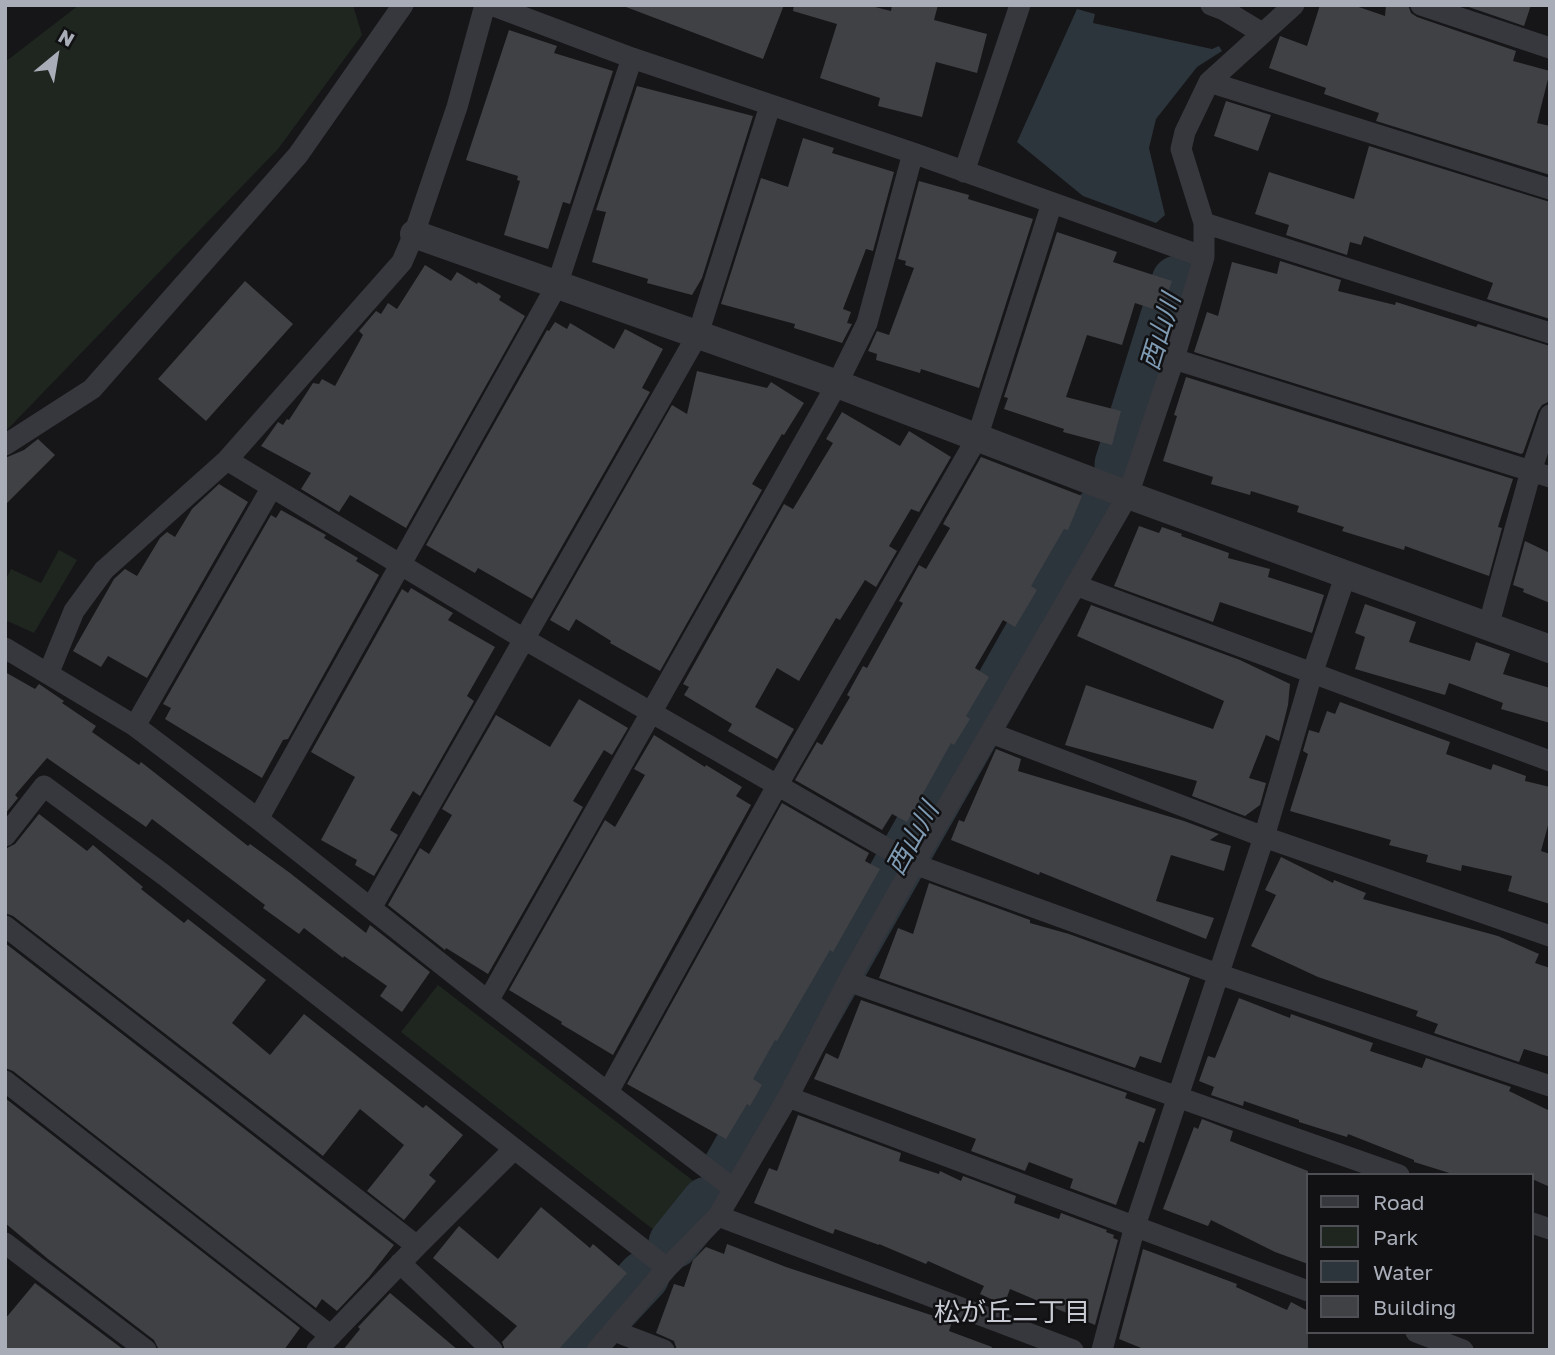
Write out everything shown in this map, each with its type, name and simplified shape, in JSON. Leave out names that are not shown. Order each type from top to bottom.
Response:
[{"type":"street","points":[[48,672],[74,611],[104,570],[227,460],[402,262],[457,107],[485,5]]},
{"type":"street","points":[[491,5],[632,58],[913,153],[1204,257]]},
{"type":"street","points":[[964,172],[1020,5]]},
{"type":"street","points":[[1211,5],[1262,33]]},
{"type":"street","points":[[597,1350],[667,1268],[718,1216],[788,1097],[848,981],[914,864],[1129,495],[1204,257],[1204,223],[1181,149],[1185,132],[1209,82],[1294,5]]},
{"type":"street","points":[[1420,5],[1550,48]]},
{"type":"street","points":[[5,444],[92,389],[298,155],[399,8]]},
{"type":"street","points":[[258,818],[557,285],[632,58]]},
{"type":"street","points":[[1209,82],[1550,190]]},
{"type":"street","points":[[371,908],[698,334],[770,106]]},
{"type":"street","points":[[488,1001],[837,384],[867,323],[913,153]]},
{"type":"street","points":[[608,1093],[777,786],[977,438],[1052,203]]},
{"type":"street","points":[[1204,223],[1550,332]]},
{"type":"street","points":[[414,234],[837,384],[1129,495],[1550,649]]},
{"type":"street","points":[[1174,359],[1541,474]]},
{"type":"street","points":[[1489,627],[1541,474],[1550,415]]},
{"type":"street","points":[[227,460],[524,639],[914,864],[1217,974],[1550,1086]]},
{"type":"street","points":[[135,726],[272,487]]},
{"type":"street","points":[[1102,1350],[1135,1226],[1264,837],[1312,674],[1346,574]]},
{"type":"street","points":[[1075,585],[1550,761]]},
{"type":"street","points":[[5,648],[135,726],[258,818],[488,1001],[734,1189]]},
{"type":"street","points":[[992,733],[1264,837],[1550,936]]},
{"type":"street","points":[[5,836],[44,786],[164,875],[667,1268]]},
{"type":"street","points":[[5,926],[417,1246]]},
{"type":"street","points":[[848,981],[1393,1173]]},
{"type":"street","points":[[5,1081],[324,1343],[514,1149]]},
{"type":"street","points":[[788,1097],[1306,1290]]},
{"type":"street","points":[[718,1216],[1073,1350]]},
{"type":"street","points":[[5,1243],[146,1350]]},
{"type":"street","points":[[400,1264],[492,1350]]},
{"type":"street","points":[[614,1331],[664,1350]]},
{"type":"street","points":[[1421,1334],[1463,1350]]},
{"type":"green space","points":[[79,5],[353,5],[362,35],[278,149],[5,432],[5,62]]},
{"type":"green space","points":[[59,550],[77,560],[34,633],[5,620],[5,581],[11,569],[41,583]]},
{"type":"green space","points":[[438,985],[704,1189],[705,1201],[669,1242],[401,1032]]},
{"type":"water","points":[[1077,9],[1095,14],[1093,23],[1212,49],[1219,46],[1222,51],[1197,67],[1156,119],[1149,148],[1165,215],[1156,223],[1083,196],[1017,142]]},
{"type":"building","points":[[626,5],[784,5],[763,59]]},
{"type":"building","points":[[794,5],[867,5],[891,11],[892,5],[938,5],[934,20],[987,34],[977,73],[936,62],[922,117],[878,106],[880,98],[820,78],[837,24],[793,11]]},
{"type":"building","points":[[1320,5],[1353,5],[1385,16],[1386,5],[1408,5],[1411,13],[1417,17],[1516,51],[1513,61],[1550,71],[1537,123],[1550,126],[1550,175],[1376,121],[1379,113],[1324,94],[1326,88],[1269,68],[1280,36],[1307,46]]},
{"type":"building","points":[[1463,5],[1531,5],[1524,26]]},
{"type":"building","points":[[509,30],[557,46],[554,53],[613,71],[570,204],[563,202],[548,249],[504,235],[520,181],[517,180],[518,176],[466,160]]},
{"type":"building","points":[[637,86],[753,116],[702,278],[692,295],[647,283],[648,279],[592,262],[606,212],[596,210]]},
{"type":"building","points":[[1226,101],[1271,115],[1258,151],[1214,136]]},
{"type":"building","points":[[803,138],[834,148],[832,153],[894,172],[873,251],[866,249],[843,309],[851,312],[847,323],[852,324],[842,343],[794,328],[795,324],[721,304],[761,178],[788,187]]},
{"type":"building","points":[[1369,146],[1550,202],[1550,319],[1487,299],[1493,283],[1364,236],[1361,245],[1350,242],[1347,255],[1286,235],[1289,225],[1255,214],[1269,172],[1354,199]]},
{"type":"building","points":[[919,181],[969,195],[968,199],[1033,219],[979,388],[921,369],[920,373],[876,360],[877,354],[868,351],[877,331],[889,335],[914,268],[905,265],[906,261],[898,259]]},
{"type":"building","points":[[1057,232],[1117,252],[1113,262],[1172,281],[1162,312],[1135,303],[1122,345],[1087,335],[1066,397],[1121,411],[1112,445],[1063,432],[1064,429],[1004,409],[1008,398],[1004,397]]},
{"type":"building","points":[[1280,261],[1341,280],[1338,291],[1395,305],[1396,302],[1550,346],[1550,398],[1538,411],[1523,453],[1194,352],[1207,312],[1218,316],[1232,262],[1277,274]]},
{"type":"building","points":[[425,265],[451,281],[457,272],[477,284],[478,282],[501,296],[499,300],[525,316],[406,528],[350,495],[339,512],[301,489],[311,473],[261,446],[278,422],[283,425],[289,420],[313,383],[319,384],[322,379],[335,386],[363,335],[359,331],[376,311],[381,314],[388,303],[397,309]]},
{"type":"building","points":[[245,281],[293,324],[206,421],[158,379]]},
{"type":"building","points":[[555,322],[567,329],[570,323],[614,349],[625,329],[663,349],[642,388],[650,392],[532,599],[478,568],[475,573],[426,545],[547,330],[549,331]]},
{"type":"building","points":[[697,371],[767,388],[771,382],[804,403],[752,484],[762,490],[660,671],[610,643],[611,641],[576,619],[569,631],[550,620],[672,405],[687,414]]},
{"type":"building","points":[[1186,377],[1513,479],[1498,527],[1502,528],[1489,576],[1405,546],[1404,550],[1342,531],[1344,527],[1297,512],[1299,506],[1251,491],[1250,495],[1211,484],[1213,477],[1163,461]]},
{"type":"building","points":[[842,412],[900,446],[909,431],[951,457],[919,512],[911,509],[889,546],[897,551],[876,587],[865,580],[840,620],[836,618],[799,681],[777,668],[755,707],[794,729],[777,759],[728,731],[732,724],[684,695],[689,687],[683,684],[784,504],[793,509],[833,443],[826,439]]},
{"type":"building","points":[[38,439],[55,455],[5,505],[5,458],[24,450]]},
{"type":"building","points":[[981,457],[1082,496],[1068,530],[1064,529],[1031,586],[1037,590],[1015,627],[1003,620],[975,668],[989,677],[966,716],[970,719],[954,745],[951,743],[907,822],[892,814],[882,830],[795,780],[817,742],[822,745],[850,697],[847,695],[863,666],[867,668],[903,603],[899,601],[919,565],[926,569],[950,528],[943,524]]},
{"type":"building","points":[[219,484],[248,502],[147,678],[108,656],[101,667],[73,651],[114,579],[125,569],[137,576],[160,538],[167,532],[175,537],[192,509]]},
{"type":"building","points":[[281,510],[326,535],[324,538],[358,558],[356,561],[379,575],[288,739],[283,740],[262,778],[165,719],[171,708],[163,704],[271,515],[276,518]]},
{"type":"building","points":[[1139,526],[1159,533],[1162,527],[1182,534],[1181,536],[1229,553],[1228,558],[1270,569],[1268,577],[1324,595],[1312,633],[1220,602],[1213,622],[1114,586]]},
{"type":"building","points":[[1525,541],[1550,553],[1550,603],[1513,585]]},
{"type":"building","points":[[411,588],[453,613],[448,620],[495,647],[467,696],[474,701],[420,796],[413,791],[390,830],[398,835],[374,876],[355,865],[357,860],[321,840],[355,777],[311,752],[402,589],[408,593]]},
{"type":"building","points":[[1365,604],[1416,622],[1409,642],[1470,661],[1476,642],[1510,654],[1503,674],[1550,688],[1550,723],[1501,709],[1503,703],[1449,683],[1445,695],[1355,669],[1365,637],[1355,633]]},
{"type":"building","points":[[1091,605],[1240,660],[1290,684],[1279,741],[1266,735],[1249,778],[1266,783],[1260,805],[1245,816],[1192,796],[1197,781],[1065,745],[1086,685],[1213,729],[1224,701],[1077,636]]},
{"type":"building","points":[[5,672],[35,689],[39,684],[64,701],[62,703],[96,726],[92,732],[139,765],[141,762],[248,846],[250,844],[290,873],[366,933],[370,925],[430,972],[402,1012],[380,996],[387,986],[344,956],[343,958],[304,928],[299,934],[152,819],[146,827],[47,758],[15,795],[18,798],[5,814]]},
{"type":"building","points":[[579,699],[628,728],[612,755],[604,750],[573,801],[583,807],[488,974],[446,948],[445,950],[388,905],[420,848],[429,854],[452,815],[442,809],[496,715],[550,747]]},
{"type":"building","points":[[1340,702],[1450,742],[1446,754],[1491,770],[1493,764],[1526,776],[1525,781],[1550,787],[1550,818],[1541,851],[1550,854],[1550,904],[1508,891],[1512,876],[1462,865],[1461,871],[1426,862],[1428,855],[1389,845],[1391,840],[1290,811],[1308,754],[1303,751],[1309,730],[1319,733],[1327,711],[1335,714]]},
{"type":"building","points":[[654,735],[742,787],[736,796],[751,805],[613,1055],[509,990],[605,820],[615,827],[645,775],[634,769]]},
{"type":"building","points":[[996,749],[1021,759],[1018,771],[1219,834],[1210,840],[1231,846],[1224,871],[1171,855],[1156,901],[1214,918],[1206,939],[1040,872],[1039,875],[951,840],[959,820],[964,822]]},
{"type":"building","points":[[782,803],[869,853],[865,861],[880,869],[833,952],[830,950],[777,1041],[775,1040],[753,1079],[762,1085],[726,1139],[627,1084]]},
{"type":"building","points":[[39,814],[87,851],[93,845],[143,887],[141,889],[184,923],[188,919],[266,980],[232,1023],[270,1055],[304,1014],[423,1108],[426,1105],[463,1135],[429,1175],[436,1181],[404,1220],[367,1191],[404,1145],[360,1109],[323,1156],[13,916],[5,913],[5,849],[15,844]]},
{"type":"building","points":[[1281,857],[1333,883],[1334,880],[1366,893],[1363,899],[1498,936],[1539,954],[1535,963],[1550,968],[1550,1057],[1524,1049],[1519,1062],[1434,1033],[1438,1024],[1416,1016],[1418,1011],[1318,977],[1251,946],[1276,895],[1265,890]]},
{"type":"building","points":[[929,883],[1030,920],[1030,923],[1069,934],[1190,978],[1161,1063],[1140,1056],[1135,1068],[879,978],[898,928],[913,934]]},
{"type":"building","points":[[5,943],[394,1245],[337,1311],[322,1299],[316,1308],[13,1071],[5,1068]]},
{"type":"building","points":[[1239,998],[1290,1018],[1291,1014],[1373,1043],[1370,1051],[1422,1068],[1426,1058],[1511,1087],[1509,1091],[1550,1111],[1550,1187],[1534,1180],[1534,1173],[1450,1173],[1414,1162],[1348,1134],[1347,1137],[1299,1122],[1244,1101],[1243,1106],[1211,1095],[1214,1087],[1199,1081],[1208,1056],[1215,1058]]},
{"type":"building","points":[[861,1000],[1127,1093],[1125,1098],[1156,1109],[1144,1143],[1139,1141],[1116,1205],[1070,1188],[1073,1179],[1029,1162],[1025,1171],[971,1151],[976,1139],[814,1079],[826,1053],[838,1059]]},
{"type":"building","points":[[5,1098],[300,1328],[284,1350],[159,1350],[154,1340],[5,1223]]},
{"type":"building","points":[[798,1115],[901,1153],[899,1161],[939,1174],[940,1171],[961,1181],[963,1176],[1016,1196],[1014,1203],[1059,1219],[1061,1213],[1107,1230],[1106,1232],[1118,1240],[1095,1325],[1010,1289],[1004,1305],[980,1294],[984,1286],[928,1261],[926,1264],[835,1229],[833,1234],[754,1203],[769,1168],[777,1171]]},
{"type":"building","points":[[1202,1119],[1233,1131],[1230,1141],[1308,1171],[1306,1263],[1275,1252],[1211,1220],[1208,1226],[1163,1209],[1194,1127],[1198,1129]]},
{"type":"building","points":[[541,1207],[590,1248],[593,1244],[627,1273],[558,1350],[505,1350],[502,1342],[517,1326],[433,1258],[459,1226],[498,1259]]},
{"type":"building","points":[[727,1244],[786,1267],[952,1322],[949,1331],[992,1347],[991,1350],[677,1350],[674,1341],[656,1333],[674,1284],[684,1287],[693,1260],[706,1247],[724,1254]]},
{"type":"building","points":[[1143,1249],[1237,1284],[1236,1287],[1287,1310],[1291,1302],[1306,1310],[1308,1350],[1146,1350],[1119,1339]]},
{"type":"building","points":[[35,1283],[124,1350],[5,1350],[5,1319]]},
{"type":"building","points":[[390,1293],[458,1350],[343,1350],[360,1329],[358,1327]]},
{"type":"waterway","name":"西山川","points":[[1120,464],[1177,281]]},
{"type":"waterway","name":"西山川","points":[[729,1166],[1098,513]]},
{"type":"waterway","name":"西山川","points":[[674,1243],[707,1202]]},
{"type":"waterway","name":"西山川","points":[[575,1350],[644,1276]]},
{"type":"district","name":"松が丘二丁目","points":[[1012,1313]]}]
